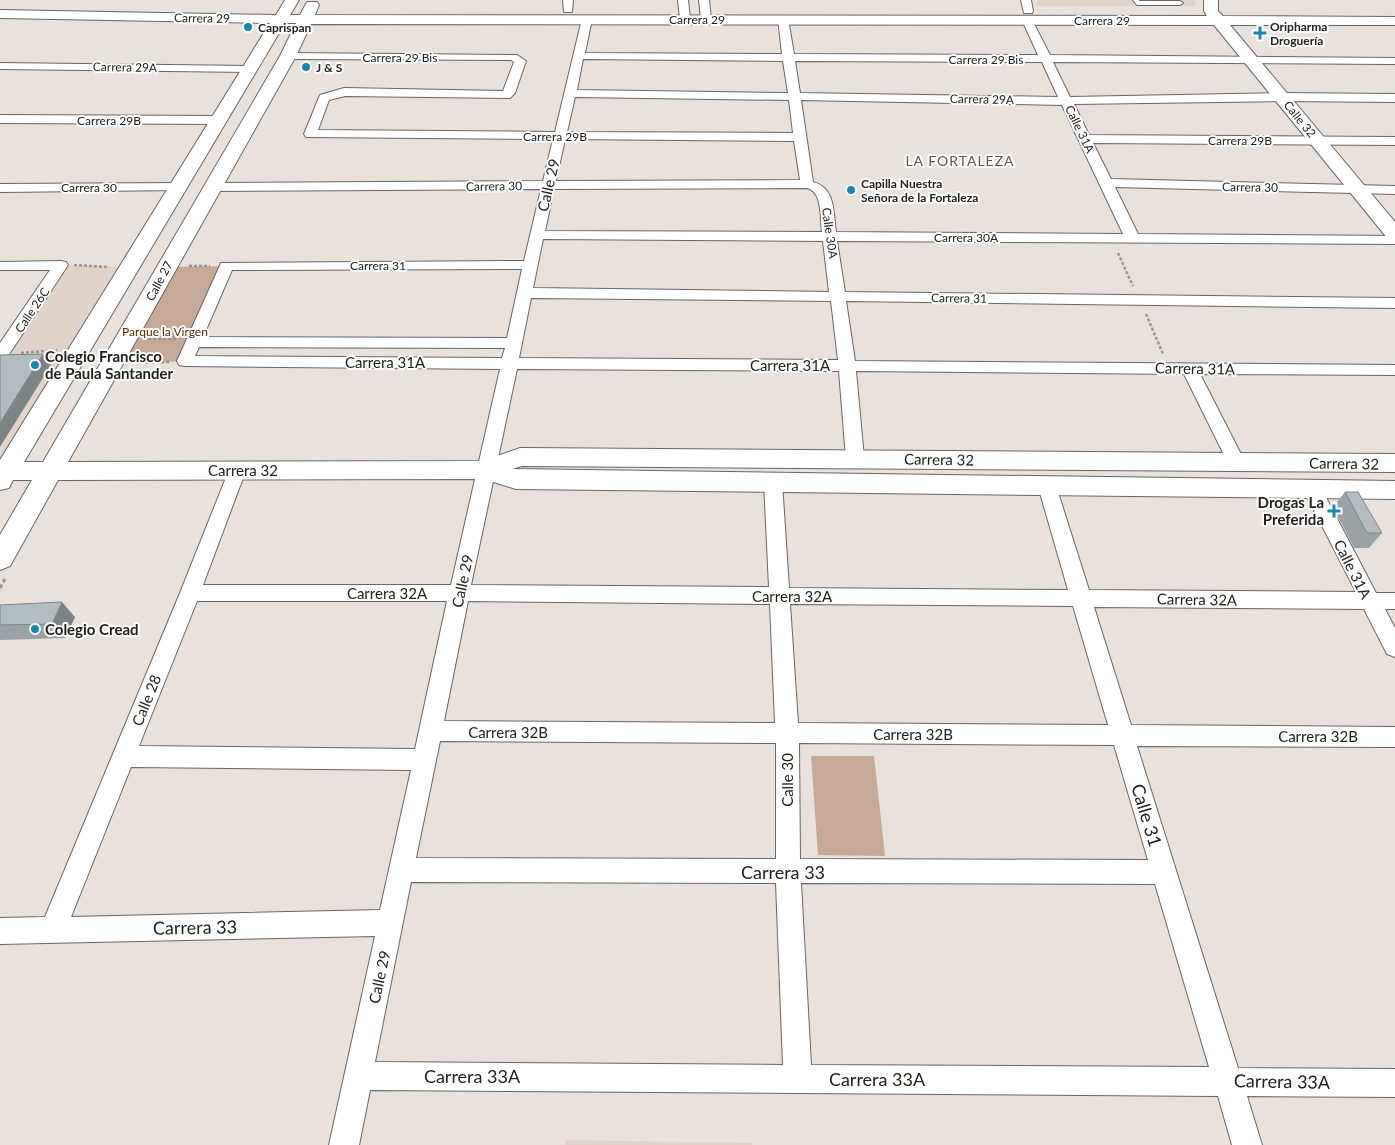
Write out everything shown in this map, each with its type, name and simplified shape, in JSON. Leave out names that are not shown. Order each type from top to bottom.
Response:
[{"type":"street","name":"Carrera 29","points":[[705,10],[783,19],[1134,4],[1395,21]]},
{"type":"street","name":"Carrera 29","points":[[3,7],[310,10],[568,5],[684,10],[1395,12]]},
{"type":"street","points":[[2,474],[285,10]]},
{"type":"street","name":"Carrera 29","points":[[310,10],[587,19],[684,10]]},
{"type":"street","name":"Calle 27","points":[[0,559],[288,56],[310,10]]},
{"type":"street","name":"Calle 31A","points":[[1027,10],[1046,59],[1133,239]]},
{"type":"street","name":"Calle 32","points":[[1214,10],[1251,60],[1395,235]]},
{"type":"street","name":"Calle 29","points":[[344,1145],[485,470],[492,448],[530,264],[587,19]]},
{"type":"street","points":[[783,19],[807,184]]},
{"type":"street","name":"Carrera 29 Bis","points":[[288,56],[513,57],[520,60],[509,93],[500,96],[344,92],[324,98],[310,134]]},
{"type":"street","name":"Carrera 29 Bis","points":[[578,56],[1395,61]]},
{"type":"street","name":"Carrera 29A","points":[[0,66],[250,68]]},
{"type":"street","name":"Carrera 29A","points":[[570,93],[1066,101],[1282,97],[1395,98]]},
{"type":"street","name":"Carrera 29B","points":[[0,119],[219,120]]},
{"type":"street","name":"Carrera 29B","points":[[310,134],[800,137]]},
{"type":"street","name":"Carrera 29B","points":[[1084,139],[1395,141]]},
{"type":"street","name":"Carrera 30","points":[[212,187],[807,184]]},
{"type":"street","name":"Calle 30A","points":[[807,184],[818,187],[824,195],[847,366],[855,458]]},
{"type":"street","name":"Carrera 30","points":[[1106,184],[1395,190]]},
{"type":"street","name":"Carrera 30","points":[[0,188],[178,187]]},
{"type":"street","name":"Carrera 30A","points":[[537,235],[1395,240]]},
{"type":"street","name":"Carrera 31","points":[[194,340],[226,266],[530,264]]},
{"type":"street","points":[[0,266],[61,265]]},
{"type":"street","name":"Calle 26C","points":[[1,355],[61,265]]},
{"type":"street","name":"Carrera 31","points":[[524,293],[1395,303]]},
{"type":"street","points":[[185,361],[194,340]]},
{"type":"street","name":"Carrera 31A","points":[[194,340],[513,343]]},
{"type":"street","name":"Carrera 31A","points":[[185,361],[1395,370]]},
{"type":"street","points":[[1190,368],[1236,462]]},
{"type":"street","name":"Carrera 32","points":[[485,470],[520,457],[1395,463]]},
{"type":"street","name":"Carrera 32","points":[[2,474],[50,470],[485,470],[516,480],[1395,490]]},
{"type":"street","name":"Calle 28","points":[[53,930],[190,593],[237,470]]},
{"type":"street","name":"Calle 30","points":[[773,482],[787,733],[788,872],[798,1078]]},
{"type":"street","name":"Calle 31","points":[[1047,486],[1247,1145]]},
{"type":"street","name":"Calle 31A","points":[[1312,489],[1395,648]]},
{"type":"street","name":"Carrera 32A","points":[[190,593],[460,593],[1395,601]]},
{"type":"street","name":"Carrera 32B","points":[[431,731],[1395,736]]},
{"type":"street","points":[[124,756],[425,760]]},
{"type":"street","name":"Carrera 33","points":[[402,870],[1165,872]]},
{"type":"street","name":"Carrera 33","points":[[0,931],[391,923]]},
{"type":"street","name":"Carrera 33A","points":[[358,1076],[1395,1082]]},
{"type":"lane","points":[[1134,4],[1180,3],[1178,0]]},
{"type":"path","points":[[61,265],[109,267]]},
{"type":"path","points":[[126,339],[194,340]]},
{"type":"path","points":[[1,355],[58,350]]},
{"type":"path","points":[[112,364],[185,361]]},
{"type":"shaded area","points":[[1037,0],[1195,0],[1196,6],[1036,6]]},
{"type":"shaded area","name":"Colegio Francisco de Paula Santander","points":[[61,265],[129,267],[0,471],[0,357]]},
{"type":"shaded area","points":[[565,1140],[752,1143],[752,1145],[565,1145]]},
{"type":"green space","name":"Parque la Virgen","points":[[226,266],[185,361],[112,364],[167,267]]},
{"type":"green space","points":[[811,756],[874,756],[885,856],[818,855]]},
{"type":"building","points":[[43,354],[0,423],[0,355]]},
{"type":"building","points":[[1345,492],[1358,492],[1382,533],[1367,533]]},
{"type":"building","points":[[62,602],[52,624],[0,625],[0,605]]},
{"type":"place","name":"Caprispan","points":[[248,27]]},
{"type":"place","name":"Oripharma Droguería","points":[[1260,33]]},
{"type":"place","name":"J & S","points":[[306,67]]},
{"type":"place","name":"Capilla Nuestra Señora de la Fortaleza","points":[[851,190]]},
{"type":"place","name":"Colegio Francisco de Paula Santander","points":[[35,365]]},
{"type":"place","name":"Drogas La Preferida","points":[[1334,511]]},
{"type":"place","name":"Colegio Cread","points":[[35,629]]},
{"type":"district","name":"LA FORTALEZA","points":[[960,160]]}]
